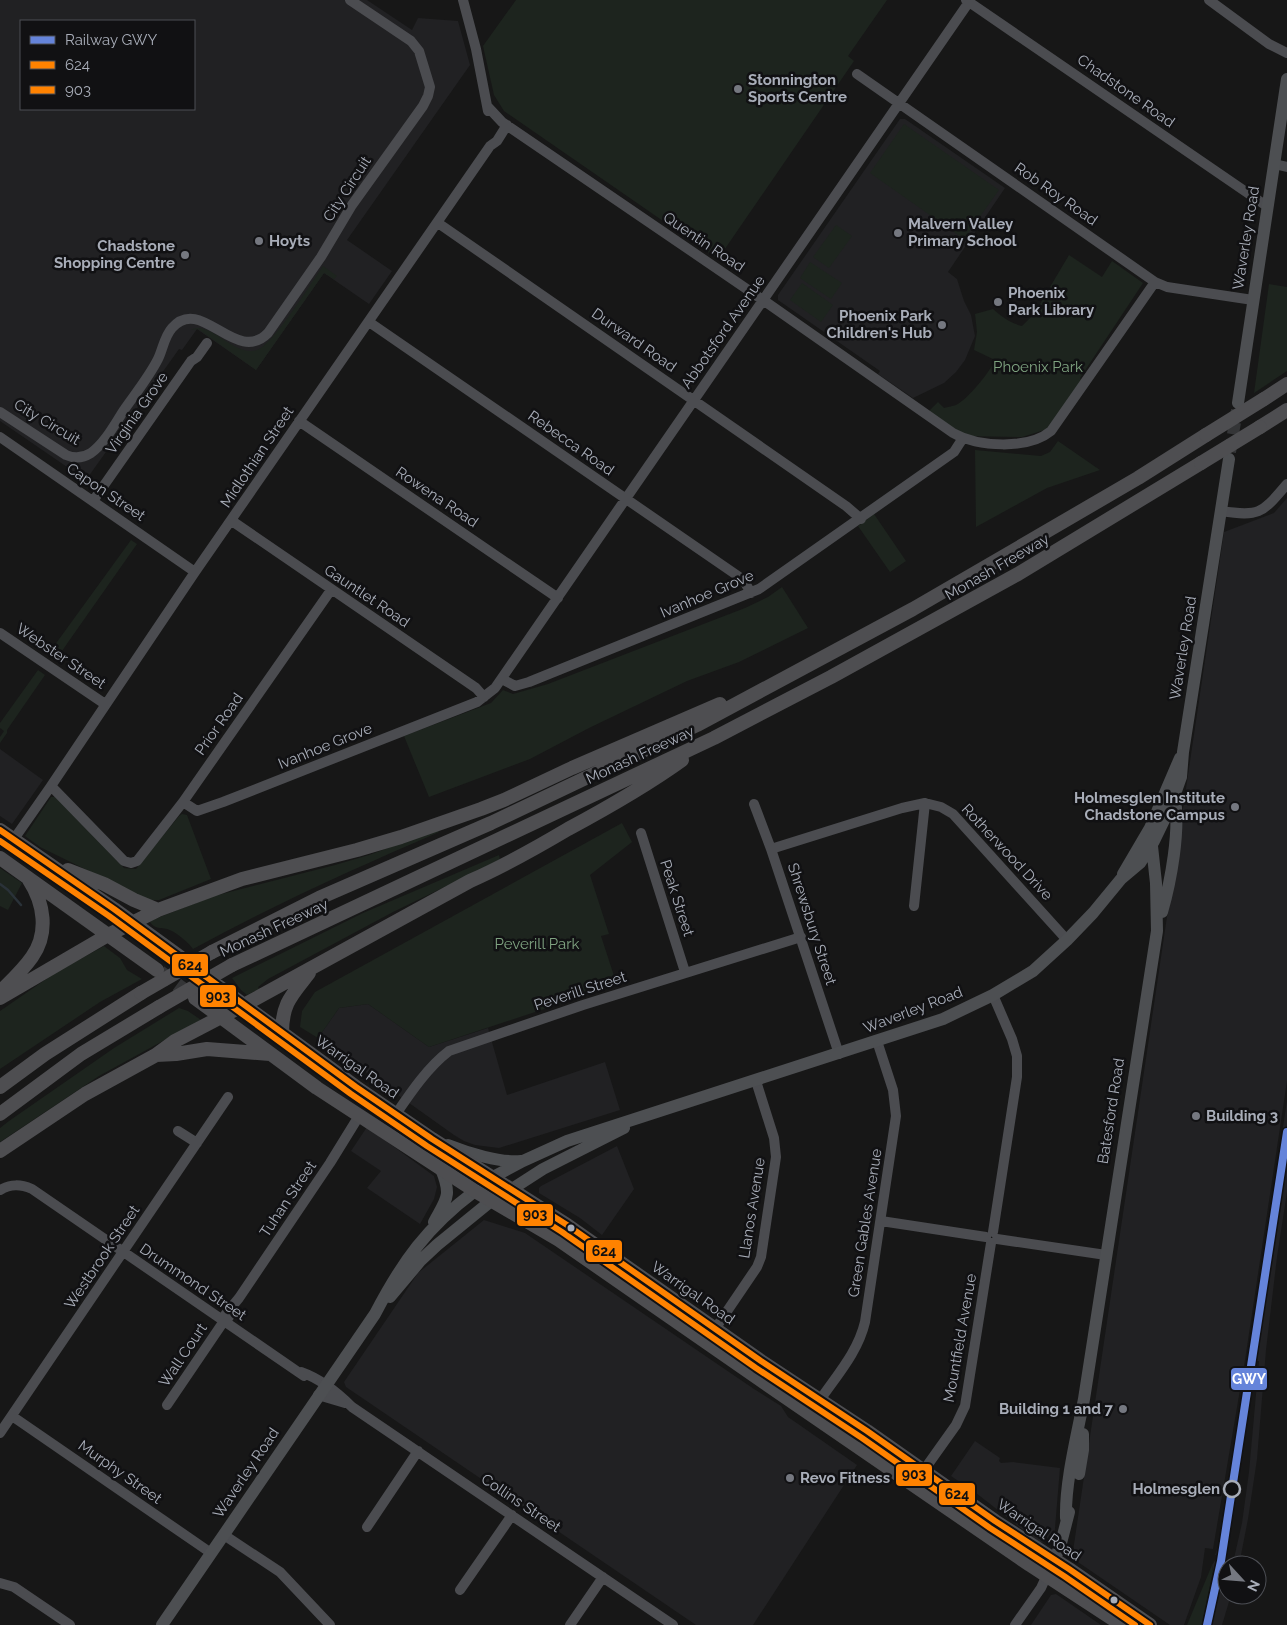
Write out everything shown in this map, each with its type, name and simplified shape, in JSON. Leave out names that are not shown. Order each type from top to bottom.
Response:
[{"type":"highway","name":"Monash Freeway","points":[[0,1087],[45,1054],[141,993],[212,952],[319,898],[557,793],[697,725],[913,609],[1138,478],[1287,384]]},
{"type":"highway","name":"Monash Freeway","points":[[0,1114],[81,1054],[232,965],[714,738],[840,673],[1018,574],[1287,410]]},
{"type":"highway","points":[[0,998],[108,935],[158,910],[242,879],[357,850],[472,812],[504,800],[572,768],[706,710],[774,684]]},
{"type":"highway","points":[[0,1151],[85,1094],[156,1055],[175,1042],[470,881],[500,868],[657,777],[714,738]]},
{"type":"highway","points":[[0,830],[180,957]]},
{"type":"highway","points":[[0,858],[157,970]]},
{"type":"highway","points":[[47,862],[104,884],[158,910]]},
{"type":"highway","points":[[0,992],[33,956],[40,938],[42,927],[41,908],[35,890],[25,875]]},
{"type":"highway","points":[[282,1034],[282,1018],[285,1007],[290,997],[314,967]]},
{"type":"highway","name":"Warrigal Road","points":[[218,986],[282,1034],[432,1139],[575,1230],[715,1330],[1150,1625]]},
{"type":"highway","points":[[195,998],[317,1088],[475,1191],[559,1240],[1047,1576],[1122,1625]]},
{"type":"highway","points":[[260,1046],[260,1034],[267,1022]]},
{"type":"highway","points":[[156,1055],[207,1049],[271,1054]]},
{"type":"highway","name":"Waverley Road","points":[[475,1191],[493,1177]]},
{"type":"highway","name":"Waverley Road","points":[[491,1201],[512,1189]]},
{"type":"main road","name":"Waverley Road","points":[[1238,403],[1268,208],[1281,165],[1287,79]]},
{"type":"main road","name":"Waverley Road","points":[[493,1177],[523,1160],[567,1141],[943,1019],[1034,971],[1067,940],[1093,913],[1121,879],[1140,863],[1152,845],[1175,797],[1181,778],[1183,752],[1229,459]]},
{"type":"main road","name":"Waverley Road","points":[[1121,879],[1132,856],[1150,828],[1171,775],[1183,752]]},
{"type":"main road","points":[[1157,931],[1167,890],[1177,824],[1175,797]]},
{"type":"main road","name":"Batesford Road","points":[[1047,1576],[1062,1543],[1073,1458],[1084,1399],[1157,931],[1156,883],[1150,828]]},
{"type":"main road","name":"Waverley Road","points":[[512,1189],[543,1169],[648,1115]]},
{"type":"main road","points":[[432,1139],[463,1150],[508,1161],[523,1160]]},
{"type":"main road","points":[[423,1239],[448,1194],[448,1187],[441,1169]]},
{"type":"main road","name":"Waverley Road","points":[[375,1314],[393,1279],[423,1239],[440,1220],[475,1191]]},
{"type":"main road","name":"Waverley Road","points":[[162,1625],[375,1314],[421,1260],[491,1201]]},
{"type":"street","name":"City Circuit","points":[[0,412],[66,455],[74,458],[81,457],[93,452],[106,436],[152,370],[161,354],[168,333],[175,325],[186,320],[200,321],[216,326],[234,338],[245,342],[257,341],[268,333],[322,257],[352,206],[418,113],[429,94],[429,85],[423,60],[415,45],[350,0]]},
{"type":"street","name":"Quentin Road","points":[[463,0],[476,49],[487,106],[504,124],[963,438]]},
{"type":"street","points":[[1210,0],[1269,44],[1287,53]]},
{"type":"street","name":"Abbotsford Avenue","points":[[502,679],[968,1]]},
{"type":"street","name":"Chadstone Road","points":[[968,1],[1268,208]]},
{"type":"street","name":"Rob Roy Road","points":[[857,74],[1155,282],[1167,287],[1253,300]]},
{"type":"street","name":"Midlothian Street","points":[[14,839],[195,572],[438,223],[490,146],[492,137],[504,124]]},
{"type":"street","name":"Durward Road","points":[[438,223],[846,506],[861,519]]},
{"type":"street","points":[[963,438],[992,442],[1023,443],[1038,440],[1046,435],[1055,426],[1155,282]]},
{"type":"street","name":"Rebecca Road","points":[[369,322],[738,576],[744,581],[751,593]]},
{"type":"street","name":"Virginia Grove","points":[[93,501],[191,361],[198,357],[207,343]]},
{"type":"street","name":"Rowena Road","points":[[300,421],[558,598]]},
{"type":"street","name":"Capon Street","points":[[0,438],[195,572]]},
{"type":"street","name":"Ivanhoe Grove","points":[[183,802],[197,811],[215,805],[484,698],[502,679],[514,686],[529,682],[751,593],[769,584],[954,452],[963,438]]},
{"type":"street","points":[[1221,511],[1254,514],[1267,506],[1287,484]]},
{"type":"street","name":"Gauntlet Road","points":[[232,521],[476,688],[484,698]]},
{"type":"street","name":"Prior Road","points":[[51,786],[124,862],[131,863],[137,861],[183,802],[331,590]]},
{"type":"street","name":"Webster Street","points":[[0,632],[105,704]]},
{"type":"street","points":[[771,849],[902,808],[925,803],[914,906]]},
{"type":"street","name":"Rotherwood Drive","points":[[925,803],[940,807],[953,814],[1067,940]]},
{"type":"street","name":"Shrewsbury Street","points":[[754,804],[771,849],[838,1054]]},
{"type":"street","name":"Peak Street","points":[[641,833],[685,972]]},
{"type":"street","name":"Peverill Street","points":[[396,1114],[438,1060],[449,1051],[685,972],[800,937]]},
{"type":"street","name":"Mountfield Avenue","points":[[914,1484],[956,1425],[965,1406],[1017,1077],[1017,1056],[993,994]]},
{"type":"street","name":"Green Gables Avenue","points":[[820,1400],[855,1350],[860,1339],[881,1221],[896,1116],[894,1090],[877,1041]]},
{"type":"street","name":"Llanos Avenue","points":[[715,1330],[758,1267],[761,1257],[776,1156],[774,1138],[756,1081]]},
{"type":"street","name":"Westbrook Street","points":[[0,1433],[228,1097]]},
{"type":"street","name":"Tuhan Street","points":[[224,1321],[225,1315],[239,1298],[360,1116]]},
{"type":"street","points":[[178,1131],[197,1143]]},
{"type":"street","name":"Drummond Street","points":[[0,1190],[18,1185],[32,1189],[224,1321],[301,1372],[312,1376],[322,1390]]},
{"type":"street","points":[[881,1221],[1106,1255]]},
{"type":"street","name":"Wall Court","points":[[167,1405],[224,1321]]},
{"type":"street","name":"Collins Street","points":[[322,1390],[352,1407],[418,1451],[673,1625]]},
{"type":"street","name":"Murphy Street","points":[[12,1416],[211,1553]]},
{"type":"street","points":[[367,1527],[418,1451]]},
{"type":"street","points":[[460,1590],[512,1515]]},
{"type":"street","points":[[224,1535],[280,1572],[330,1625]]},
{"type":"street","name":"Batesford Road","points":[[1015,1625],[1047,1576]]},
{"type":"street","points":[[570,1625],[603,1577]]},
{"type":"street","points":[[0,1582],[14,1587],[70,1625]]},
{"type":"shaded area","name":"Chadstone Shopping Centre","points":[[0,0],[367,0],[412,30],[418,18],[458,21],[470,65],[347,240],[392,271],[369,304],[324,273],[256,370],[197,329],[182,350],[179,349],[86,480],[0,421]]},
{"type":"shaded area","name":"Malvern Valley Primary School","points":[[900,119],[905,119],[1005,188],[948,272],[957,279],[971,315],[975,336],[965,360],[944,383],[913,398],[878,374],[880,371],[778,300],[778,295]]},
{"type":"shaded area","name":"Holmesglen Institute Chadstone Campus","points":[[1287,498],[1287,1081],[1245,1360],[1213,1549],[1205,1548],[1201,1577],[1184,1625],[1170,1625],[1072,1558],[1224,532],[1274,513]]},
{"type":"shaded area","points":[[0,749],[43,780],[12,824],[0,816]]},
{"type":"shaded area","points":[[368,1004],[429,1047],[488,1028],[507,1095],[605,1062],[620,1110],[499,1148],[475,1145],[464,1141],[318,1038],[339,1008]]},
{"type":"shaded area","points":[[1287,1101],[1287,1192],[1277,1257],[1266,1350],[1257,1459],[1248,1519],[1241,1555],[1235,1555],[1242,1523],[1249,1472],[1259,1361],[1254,1361],[1224,1555],[1215,1555],[1218,1547]]},
{"type":"shaded area","points":[[367,1127],[434,1176],[437,1187],[434,1199],[420,1224],[367,1188],[381,1171],[351,1151]]},
{"type":"shaded area","points":[[617,1146],[634,1189],[602,1235],[580,1218],[539,1193],[541,1186]]},
{"type":"shaded area","points":[[484,1220],[525,1233],[781,1406],[788,1417],[857,1465],[753,1625],[696,1625],[346,1387],[344,1382],[418,1273]]},
{"type":"shaded area","points":[[975,1441],[1000,1458],[999,1461],[1001,1463],[1013,1462],[1060,1468],[1054,1540],[1040,1543],[951,1476]]},
{"type":"shaded area","points":[[1216,1559],[1217,1605],[1228,1605],[1222,1625],[1202,1625],[1213,1572],[1212,1565]]},
{"type":"shaded area","points":[[1056,1594],[1101,1625],[1031,1625],[1051,1595]]},
{"type":"green space","points":[[516,0],[887,0],[848,56],[854,61],[718,259],[504,111],[494,95],[483,46]]},
{"type":"green space","points":[[904,124],[999,190],[964,239],[870,173]]},
{"type":"green space","points":[[836,225],[852,236],[829,268],[813,257]]},
{"type":"green space","name":"Phoenix Park","points":[[1069,255],[1102,277],[1112,261],[1143,283],[1080,378],[1083,382],[1051,428],[1022,437],[964,436],[928,412],[938,402],[944,408],[961,402],[978,385],[995,360],[974,350],[977,332],[975,314],[993,309],[1006,319],[1022,326],[1034,314]]},
{"type":"green space","points":[[810,262],[842,283],[831,299],[800,278]]},
{"type":"green space","points":[[323,266],[337,276],[334,279],[324,273],[256,370],[198,329],[191,330],[198,328],[206,330],[240,349],[257,350],[264,346],[282,326]]},
{"type":"green space","points":[[802,283],[833,305],[821,322],[790,300]]},
{"type":"green space","points":[[1269,284],[1287,287],[1287,371],[1254,393]]},
{"type":"green space","points":[[1058,441],[1100,470],[1047,488],[976,527],[975,450],[1041,456],[1050,452]]},
{"type":"green space","points":[[874,514],[906,561],[890,572],[858,526]]},
{"type":"green space","points":[[131,540],[137,544],[57,658],[49,653]]},
{"type":"green space","points":[[782,587],[808,628],[739,662],[687,681],[589,728],[530,759],[429,797],[404,736],[491,703],[503,690],[513,694],[548,684],[745,608],[768,597]]},
{"type":"green space","points":[[38,670],[45,675],[0,743],[0,737],[4,731],[0,728],[0,723]]},
{"type":"green space","points":[[51,797],[55,797],[124,868],[136,869],[179,816],[182,814],[187,815],[211,879],[159,900],[148,900],[40,847],[25,836]]},
{"type":"green space","name":"Peverill Park","points":[[622,823],[632,842],[590,875],[609,934],[601,936],[617,985],[429,1047],[368,1004],[339,1008],[318,1038],[300,1027],[302,1011],[315,992]]},
{"type":"green space","points":[[437,830],[439,832],[315,887],[193,949],[174,932],[152,925],[150,922],[214,896],[369,855]]},
{"type":"green space","points":[[499,855],[500,860],[393,912],[268,979],[258,987],[259,989],[247,995],[232,978],[363,913]]},
{"type":"green space","points":[[0,868],[22,883],[8,910],[0,906]]},
{"type":"green space","points":[[104,946],[120,958],[127,970],[142,979],[100,1002],[0,1069],[0,1011],[55,973]]},
{"type":"green space","points":[[179,1008],[188,1011],[201,1020],[99,1076],[0,1142],[0,1128],[9,1121],[114,1048]]},
{"type":"green space","points":[[1212,1565],[1213,1572],[1202,1625],[1187,1625]]},
{"type":"waterway","points":[[0,884],[21,905]]},
{"type":"tunnel","points":[[1230,452],[1237,410]]},
{"type":"tunnel","points":[[182,959],[217,985]]},
{"type":"tunnel","points":[[160,972],[195,998]]},
{"type":"rail line","name":"GWY","points":[[1207,1625],[1221,1561],[1287,1132]]},
{"type":"transit line","name":"624","points":[[0,830],[114,909],[356,1087],[432,1139],[567,1225],[761,1361],[867,1431],[995,1521],[1150,1625]]},
{"type":"transit line","name":"903","points":[[0,841],[109,916],[351,1094],[427,1146],[562,1232],[756,1368],[862,1438],[990,1528],[1135,1625]]},
{"type":"place","name":"Stonnington Sports Centre","points":[[738,89]]},
{"type":"place","name":"Malvern Valley Primary School","points":[[898,233]]},
{"type":"place","name":"Hoyts","points":[[259,241]]},
{"type":"place","name":"Chadstone Shopping Centre","points":[[185,255]]},
{"type":"place","name":"Phoenix Park Library","points":[[998,302]]},
{"type":"place","name":"Phoenix Park Children's Hub","points":[[942,325]]},
{"type":"place","name":"Holmesglen Institute Chadstone Campus","points":[[1235,807]]},
{"type":"place","name":"Building 3","points":[[1196,1116]]},
{"type":"place","name":"Building 1 and 7","points":[[1123,1409]]},
{"type":"place","name":"Revo Fitness","points":[[790,1478]]},
{"type":"place","name":"Holmesglen","points":[[1232,1489]]}]
